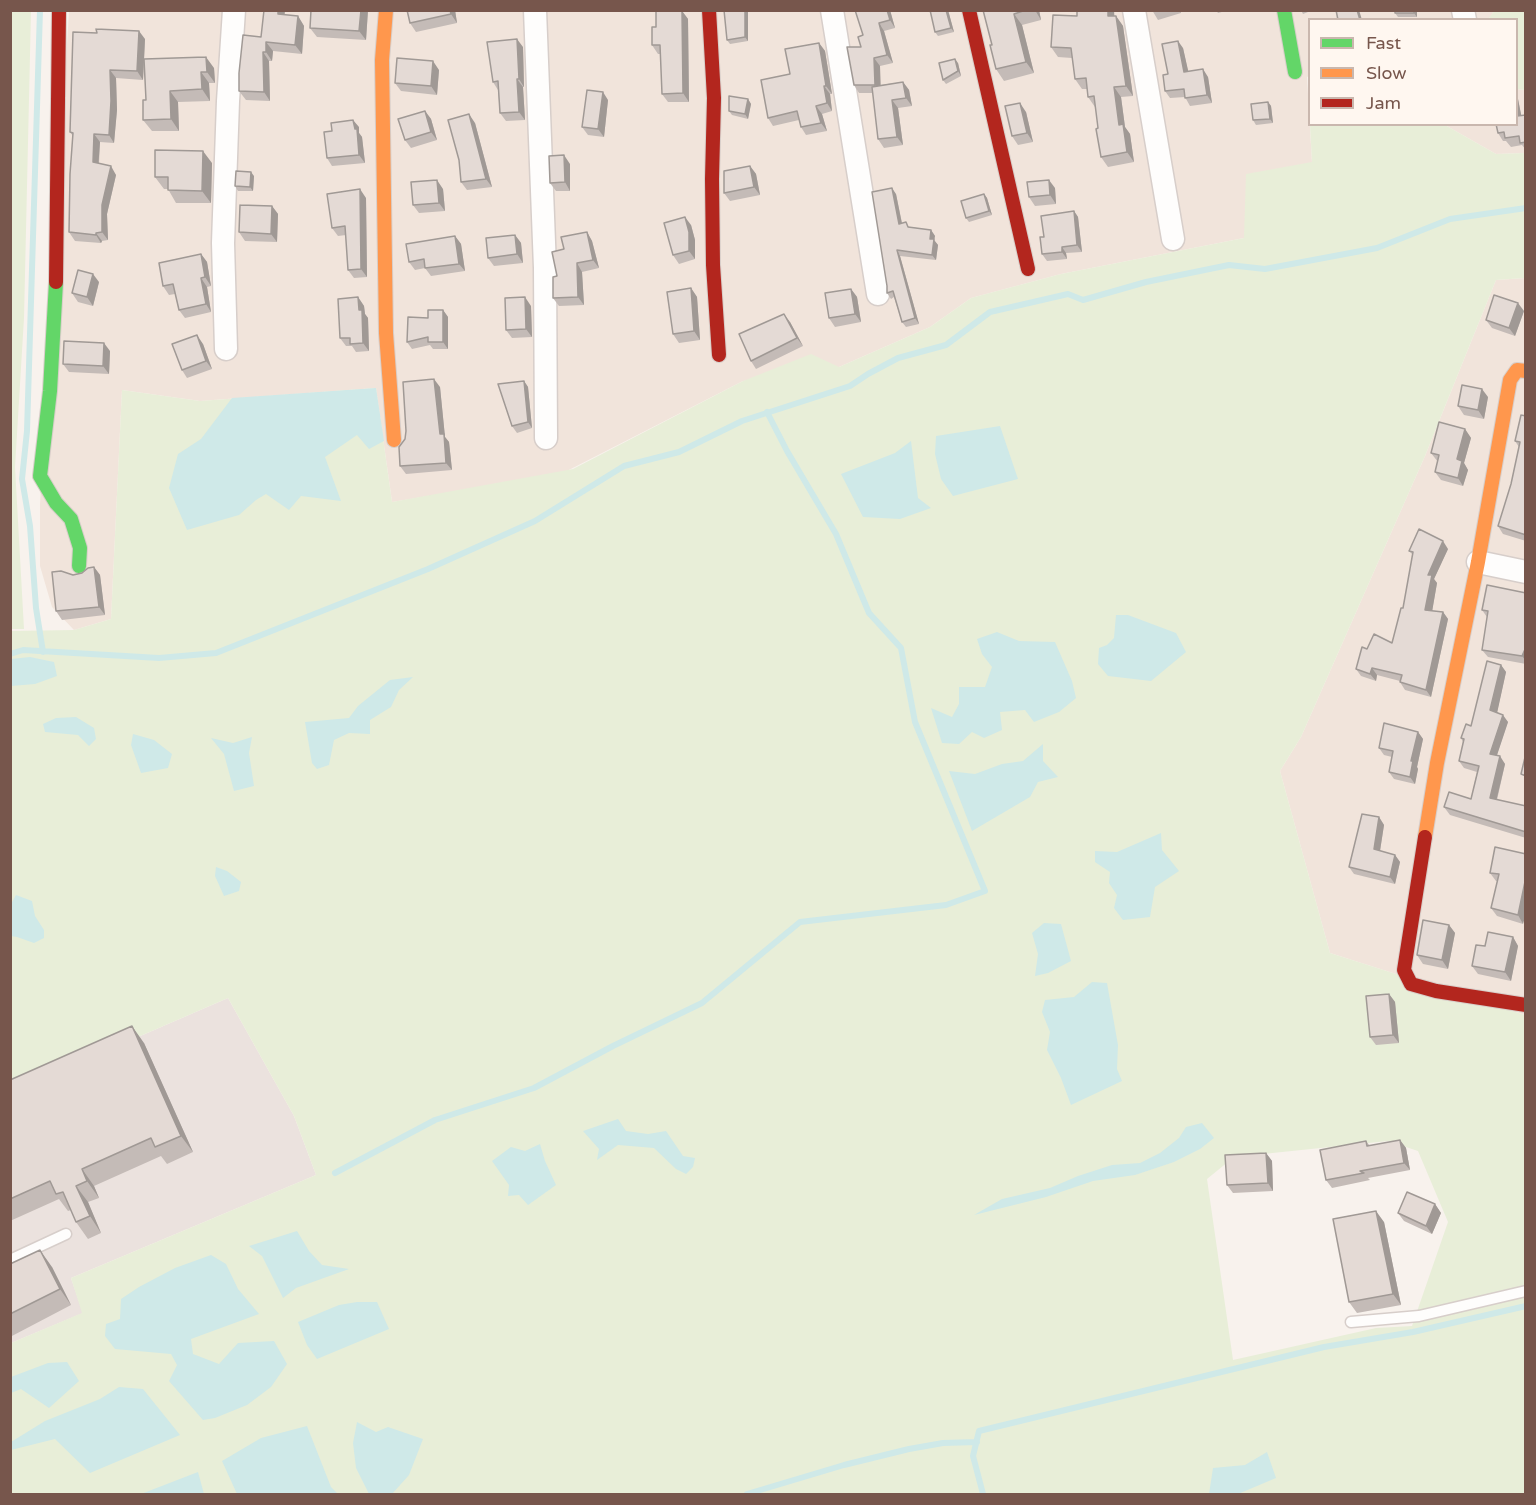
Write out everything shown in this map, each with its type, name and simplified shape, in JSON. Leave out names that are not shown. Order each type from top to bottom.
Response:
[{"type":"street","points":[[58,10],[57,259],[50,391],[40,476],[56,503],[71,519],[80,548],[79,567]]},
{"type":"street","points":[[226,349],[224,243],[228,101],[234,10]]},
{"type":"street","points":[[386,10],[382,60],[386,333],[394,440]]},
{"type":"street","points":[[535,10],[545,268],[546,438]]},
{"type":"street","points":[[709,10],[714,98],[713,265],[719,355]]},
{"type":"street","points":[[832,10],[878,294]]},
{"type":"street","points":[[969,10],[1028,269]]},
{"type":"street","points":[[1134,10],[1173,239]]},
{"type":"street","points":[[1284,10],[1295,72]]},
{"type":"street","points":[[1526,371],[1517,370],[1510,380],[1478,562],[1437,763],[1404,970],[1411,984],[1436,991],[1526,1005]]},
{"type":"street","points":[[1478,562],[1526,572]]},
{"type":"lane","points":[[10,1260],[66,1233]]},
{"type":"lane","points":[[1351,1322],[1419,1316],[1526,1291]]},
{"type":"shaded area","points":[[69,11],[1494,11],[1489,18],[1308,18],[1308,126],[1310,126],[1312,162],[1244,238],[1061,274],[971,298],[930,327],[839,367],[743,381],[559,475],[392,502],[376,388],[200,401],[122,390],[111,619],[74,630],[52,607],[40,566],[40,504]]},
{"type":"shaded area","points":[[1518,89],[1525,90],[1525,153],[1496,154],[1447,126],[1518,126]]},
{"type":"shaded area","points":[[1525,278],[1525,1015],[1330,953],[1280,771],[1301,737],[1425,456],[1496,280]]},
{"type":"shaded area","points":[[228,998],[294,1116],[316,1175],[71,1278],[83,1313],[11,1343],[11,1092]]},
{"type":"green space","points":[[10,11],[31,11],[24,318],[15,467],[24,629],[11,629]]},
{"type":"green space","points":[[1494,11],[1525,11],[1525,90],[1518,89],[1518,18],[1489,18]]},
{"type":"green space","points":[[1310,126],[1447,126],[1496,154],[1525,153],[1525,278],[1496,280],[1425,456],[1301,737],[1280,771],[1330,953],[1525,1015],[1525,1494],[11,1494],[11,1343],[82,1313],[71,1278],[316,1175],[294,1116],[228,998],[11,1092],[10,631],[74,630],[111,619],[122,390],[200,401],[376,388],[392,502],[573,469],[743,381],[811,354],[839,367],[930,327],[971,298],[1061,274],[1244,238],[1246,174],[1312,162]],"holes":[[[1388,1141],[1418,1151],[1448,1222],[1412,1326],[1376,1328],[1233,1360],[1207,1179],[1234,1157]]]},
{"type":"water","points":[[376,388],[384,441],[369,449],[357,435],[325,457],[341,501],[301,496],[289,510],[266,494],[239,515],[187,530],[169,488],[178,454],[201,439],[232,398]]},
{"type":"water","points":[[1000,426],[1018,479],[953,496],[941,479],[935,454],[936,436]]},
{"type":"water","points":[[911,441],[918,498],[931,508],[900,519],[863,517],[841,474],[895,453]]},
{"type":"water","points":[[1116,615],[1128,615],[1176,633],[1186,652],[1151,681],[1108,676],[1098,664],[1099,648],[1107,645],[1114,638]]},
{"type":"water","points":[[997,632],[1019,641],[1055,642],[1072,681],[1076,698],[1059,712],[1034,722],[1025,710],[1000,712],[1002,730],[984,738],[972,732],[959,744],[942,743],[931,708],[952,717],[959,704],[959,687],[985,687],[992,667],[982,654],[977,639]]},
{"type":"water","points":[[30,657],[54,662],[57,676],[35,684],[11,686],[11,659]]},
{"type":"water","points":[[413,677],[399,690],[391,707],[370,720],[370,734],[349,733],[334,740],[329,765],[317,769],[312,763],[305,722],[349,718],[358,706],[390,680]]},
{"type":"water","points":[[76,717],[94,728],[96,739],[89,746],[78,735],[45,732],[43,724],[56,718]]},
{"type":"water","points":[[133,734],[154,740],[172,754],[168,768],[141,773],[131,745]]},
{"type":"water","points":[[252,737],[249,753],[254,786],[234,791],[224,754],[211,738],[233,743]]},
{"type":"water","points":[[1043,744],[1043,761],[1058,777],[1038,782],[1030,797],[972,831],[949,771],[975,774],[1002,764],[1023,761]]},
{"type":"water","points":[[1161,833],[1162,850],[1179,871],[1155,887],[1150,917],[1123,920],[1114,908],[1117,895],[1109,883],[1110,872],[1095,862],[1095,851],[1117,852]]},
{"type":"water","points":[[216,867],[227,871],[241,882],[239,891],[224,896],[215,876]]},
{"type":"water","points":[[16,895],[32,901],[35,916],[44,930],[44,938],[34,943],[11,936],[11,904]]},
{"type":"water","points":[[1044,923],[1061,924],[1071,961],[1048,973],[1035,976],[1038,954],[1032,933]]},
{"type":"water","points":[[1092,982],[1107,983],[1118,1045],[1117,1069],[1122,1081],[1071,1105],[1047,1050],[1050,1032],[1042,1012],[1045,1000],[1074,997]]},
{"type":"water","points":[[618,1119],[626,1131],[648,1134],[666,1131],[683,1156],[695,1158],[693,1167],[686,1174],[676,1169],[654,1148],[618,1145],[597,1160],[599,1149],[583,1131]]},
{"type":"water","points":[[1202,1123],[1214,1138],[1200,1149],[1174,1162],[1135,1175],[1093,1181],[1046,1197],[974,1215],[1002,1199],[1050,1188],[1112,1165],[1140,1163],[1160,1153],[1179,1138],[1186,1127]]},
{"type":"water","points":[[540,1144],[556,1185],[528,1205],[519,1195],[508,1196],[509,1185],[492,1161],[511,1147],[525,1151]]},
{"type":"water","points":[[297,1231],[309,1251],[322,1265],[349,1269],[296,1288],[283,1298],[262,1256],[249,1246]]},
{"type":"water","points":[[211,1255],[226,1264],[238,1289],[259,1314],[191,1339],[193,1354],[219,1364],[238,1343],[274,1341],[287,1364],[271,1387],[247,1405],[215,1418],[203,1420],[169,1381],[177,1365],[171,1354],[115,1349],[105,1336],[106,1324],[120,1319],[121,1299],[175,1268]]},
{"type":"water","points":[[377,1302],[389,1329],[317,1359],[307,1345],[298,1322],[339,1305]]},
{"type":"water","points":[[67,1362],[79,1381],[49,1408],[21,1389],[11,1393],[11,1377],[48,1363]]},
{"type":"water","points":[[119,1387],[143,1389],[180,1435],[90,1473],[55,1439],[11,1450],[11,1442],[45,1421],[100,1399]]},
{"type":"water","points":[[357,1422],[376,1432],[388,1427],[423,1439],[409,1475],[392,1494],[369,1494],[356,1468],[353,1443]]},
{"type":"water","points":[[307,1426],[331,1487],[338,1494],[237,1494],[222,1461],[261,1438]]},
{"type":"water","points":[[1267,1452],[1276,1478],[1238,1494],[1209,1494],[1213,1468],[1245,1465]]},
{"type":"water","points":[[198,1472],[204,1494],[141,1494]]},
{"type":"building","points":[[264,10],[278,10],[278,14],[298,16],[295,45],[266,42],[266,52],[263,52],[264,92],[239,91],[243,35],[261,37]]},
{"type":"building","points":[[311,10],[361,10],[359,31],[310,28]]},
{"type":"building","points":[[407,10],[450,10],[451,14],[410,23]]},
{"type":"building","points":[[724,10],[745,10],[745,37],[727,40]]},
{"type":"building","points":[[855,10],[887,10],[890,20],[879,23],[887,55],[874,58],[875,85],[854,85],[847,47],[861,47],[858,37],[863,35]]},
{"type":"building","points":[[930,10],[946,10],[951,28],[935,32]]},
{"type":"building","points":[[983,10],[1026,10],[1014,14],[1026,62],[996,69]]},
{"type":"building","points":[[1077,10],[1108,10],[1108,16],[1116,16],[1126,86],[1114,87],[1119,125],[1123,124],[1127,152],[1101,157],[1094,96],[1088,97],[1086,78],[1075,79],[1071,48],[1051,47],[1053,15],[1077,16]]},
{"type":"building","points":[[1336,10],[1357,10],[1359,18],[1338,18]]},
{"type":"building","points":[[1395,10],[1414,10],[1414,13],[1395,13]]},
{"type":"building","points":[[656,11],[682,11],[683,93],[662,94],[660,45],[652,45],[652,27],[656,27]]},
{"type":"building","points":[[96,29],[139,31],[137,71],[110,70],[109,135],[94,134],[93,162],[111,166],[102,205],[102,232],[96,235],[69,232],[73,133],[70,132],[73,32],[97,33]]},
{"type":"building","points":[[517,39],[519,112],[500,113],[498,81],[493,82],[487,42]]},
{"type":"building","points":[[1178,41],[1184,72],[1203,69],[1207,95],[1185,98],[1184,89],[1165,91],[1163,75],[1168,74],[1162,44]]},
{"type":"building","points":[[819,43],[827,103],[816,106],[821,123],[801,127],[797,111],[768,118],[761,80],[790,74],[785,49]]},
{"type":"building","points":[[206,57],[207,72],[201,72],[202,89],[170,91],[171,119],[143,120],[143,100],[146,100],[144,59]]},
{"type":"building","points":[[397,58],[433,61],[431,86],[395,83]]},
{"type":"building","points":[[955,59],[958,71],[943,80],[939,63]]},
{"type":"building","points":[[903,82],[906,98],[892,100],[897,137],[878,139],[872,87]]},
{"type":"building","points":[[587,90],[603,92],[598,129],[582,127]]},
{"type":"building","points":[[729,96],[748,99],[745,114],[729,111]]},
{"type":"building","points":[[1268,102],[1270,119],[1253,120],[1251,104]]},
{"type":"building","points":[[1020,103],[1027,133],[1012,136],[1005,106]]},
{"type":"building","points":[[425,111],[431,132],[405,140],[398,119]]},
{"type":"building","points":[[469,114],[486,179],[461,182],[459,160],[448,120]]},
{"type":"building","points":[[1526,115],[1526,142],[1520,143],[1519,136],[1505,138],[1504,132],[1498,133],[1496,126],[1518,126],[1518,116]]},
{"type":"building","points":[[353,120],[355,129],[357,129],[359,155],[327,158],[324,132],[332,131],[331,123]]},
{"type":"building","points":[[155,150],[203,151],[202,191],[168,190],[168,177],[155,177]]},
{"type":"building","points":[[564,155],[565,182],[550,183],[549,156]]},
{"type":"building","points":[[750,166],[754,187],[724,193],[724,171]]},
{"type":"building","points":[[236,171],[251,172],[250,187],[235,186]]},
{"type":"building","points":[[437,180],[439,203],[413,205],[411,182]]},
{"type":"building","points":[[1049,180],[1050,195],[1029,197],[1027,182]]},
{"type":"building","points":[[892,188],[899,224],[906,222],[908,227],[931,230],[930,239],[934,239],[932,255],[897,250],[915,318],[902,322],[893,291],[887,293],[872,192]]},
{"type":"building","points":[[360,189],[361,269],[348,270],[345,226],[332,228],[327,194]]},
{"type":"building","points":[[984,194],[989,211],[966,218],[961,201]]},
{"type":"building","points":[[240,205],[272,206],[271,234],[239,232]]},
{"type":"building","points":[[1074,211],[1077,245],[1062,247],[1062,252],[1042,254],[1040,237],[1044,237],[1041,216]]},
{"type":"building","points":[[685,217],[689,232],[689,251],[673,255],[664,223]]},
{"type":"building","points":[[587,232],[593,260],[577,263],[578,297],[553,298],[553,277],[557,276],[552,252],[564,249],[561,237]]},
{"type":"building","points":[[515,235],[517,254],[488,258],[486,238]]},
{"type":"building","points":[[455,236],[459,264],[425,268],[424,259],[409,262],[406,244]]},
{"type":"building","points":[[201,254],[205,277],[201,278],[206,304],[179,310],[173,284],[163,286],[159,263]]},
{"type":"building","points":[[78,270],[93,274],[87,297],[72,293]]},
{"type":"building","points":[[691,288],[694,331],[673,334],[667,292]]},
{"type":"building","points":[[851,289],[855,314],[829,318],[825,293]]},
{"type":"building","points":[[1494,295],[1518,303],[1509,328],[1486,320]]},
{"type":"building","points":[[358,297],[359,310],[362,310],[363,343],[350,344],[350,338],[340,338],[338,299]]},
{"type":"building","points":[[525,297],[526,329],[506,330],[505,298]]},
{"type":"building","points":[[428,310],[443,310],[443,342],[428,342],[428,337],[407,342],[408,317],[428,318]]},
{"type":"building","points":[[784,314],[797,338],[751,361],[739,334]]},
{"type":"building","points":[[197,335],[206,361],[182,370],[172,344]]},
{"type":"building","points":[[64,341],[104,343],[103,366],[63,364]]},
{"type":"building","points":[[434,379],[440,434],[444,434],[446,463],[400,466],[399,447],[405,439],[406,431],[403,382]]},
{"type":"building","points":[[524,381],[528,422],[512,426],[498,384]]},
{"type":"building","points":[[1462,385],[1482,389],[1478,410],[1458,406]]},
{"type":"building","points":[[1521,415],[1526,416],[1526,535],[1498,526],[1511,484],[1520,442],[1515,441]]},
{"type":"building","points":[[1439,422],[1465,429],[1457,459],[1462,461],[1458,478],[1435,472],[1439,455],[1431,453]]},
{"type":"building","points":[[1419,529],[1443,541],[1428,575],[1432,575],[1425,610],[1443,612],[1426,690],[1400,682],[1402,675],[1372,668],[1370,674],[1356,669],[1362,647],[1367,649],[1374,634],[1392,643],[1401,608],[1403,608],[1413,552],[1409,551]]},
{"type":"building","points":[[94,567],[99,607],[56,611],[52,572],[61,571],[73,575]]},
{"type":"building","points":[[1487,585],[1526,593],[1526,647],[1522,656],[1482,650],[1488,611],[1482,610]]},
{"type":"building","points":[[1487,661],[1501,665],[1490,710],[1503,715],[1490,754],[1500,756],[1490,798],[1526,806],[1526,832],[1444,807],[1449,792],[1471,799],[1479,766],[1459,761],[1464,739],[1461,738],[1466,724],[1471,726]]},
{"type":"building","points":[[1384,723],[1418,732],[1411,761],[1413,761],[1410,777],[1389,772],[1393,751],[1379,748]]},
{"type":"building","points":[[1526,753],[1526,776],[1521,774]]},
{"type":"building","points":[[1362,814],[1379,817],[1374,849],[1395,855],[1390,877],[1349,867]]},
{"type":"building","points":[[1495,847],[1526,854],[1526,877],[1518,915],[1491,908],[1499,874],[1490,873]]},
{"type":"building","points":[[1423,920],[1449,925],[1442,960],[1417,955]]},
{"type":"building","points":[[1488,932],[1513,937],[1505,972],[1472,966],[1476,945],[1485,946]]},
{"type":"building","points":[[1389,994],[1393,1035],[1370,1037],[1366,996]]},
{"type":"building","points":[[132,1026],[181,1136],[155,1147],[151,1138],[82,1169],[87,1181],[76,1186],[90,1216],[76,1222],[63,1192],[56,1194],[50,1181],[10,1199],[10,1080]]},
{"type":"building","points":[[1400,1140],[1404,1163],[1326,1180],[1320,1150],[1366,1141],[1367,1146]]},
{"type":"building","points":[[1266,1153],[1268,1183],[1227,1185],[1225,1155]]},
{"type":"building","points":[[1407,1192],[1435,1204],[1426,1226],[1398,1213]]},
{"type":"building","points":[[1376,1211],[1393,1294],[1349,1302],[1333,1219]]},
{"type":"building","points":[[40,1250],[60,1289],[10,1314],[10,1264]]},
{"type":"waterway","points":[[40,10],[27,431],[22,479],[30,526],[36,608],[43,652]]},
{"type":"waterway","points":[[10,654],[23,650],[159,658],[216,653],[428,569],[535,521],[624,466],[679,452],[742,421],[850,386],[898,358],[946,345],[990,312],[1068,294],[1083,300],[1146,282],[1229,265],[1265,269],[1377,248],[1450,219],[1526,208]]},
{"type":"waterway","points":[[335,1173],[435,1120],[534,1088],[613,1046],[702,1003],[800,922],[946,905],[985,891],[915,722],[901,648],[869,613],[836,534],[767,412]]},
{"type":"waterway","points":[[983,1494],[973,1456],[979,1431],[1324,1347],[1413,1332],[1526,1306]]},
{"type":"waterway","points":[[747,1494],[844,1465],[909,1449],[943,1443],[977,1442]]},
{"type":"traffic: fast","points":[[1284,10],[1295,72]]},
{"type":"traffic: fast","points":[[56,282],[50,391],[40,476],[56,503],[71,519],[80,548],[79,566]]},
{"type":"traffic: slow","points":[[386,10],[382,60],[386,333],[394,440]]},
{"type":"traffic: slow","points":[[1425,837],[1437,763],[1478,562],[1510,380],[1517,370],[1526,371]]},
{"type":"traffic: jam","points":[[56,282],[59,10]]},
{"type":"traffic: jam","points":[[709,10],[714,98],[713,265],[719,355]]},
{"type":"traffic: jam","points":[[969,10],[1028,269]]},
{"type":"traffic: jam","points":[[1425,837],[1404,970],[1411,984],[1436,991],[1526,1005]]}]
